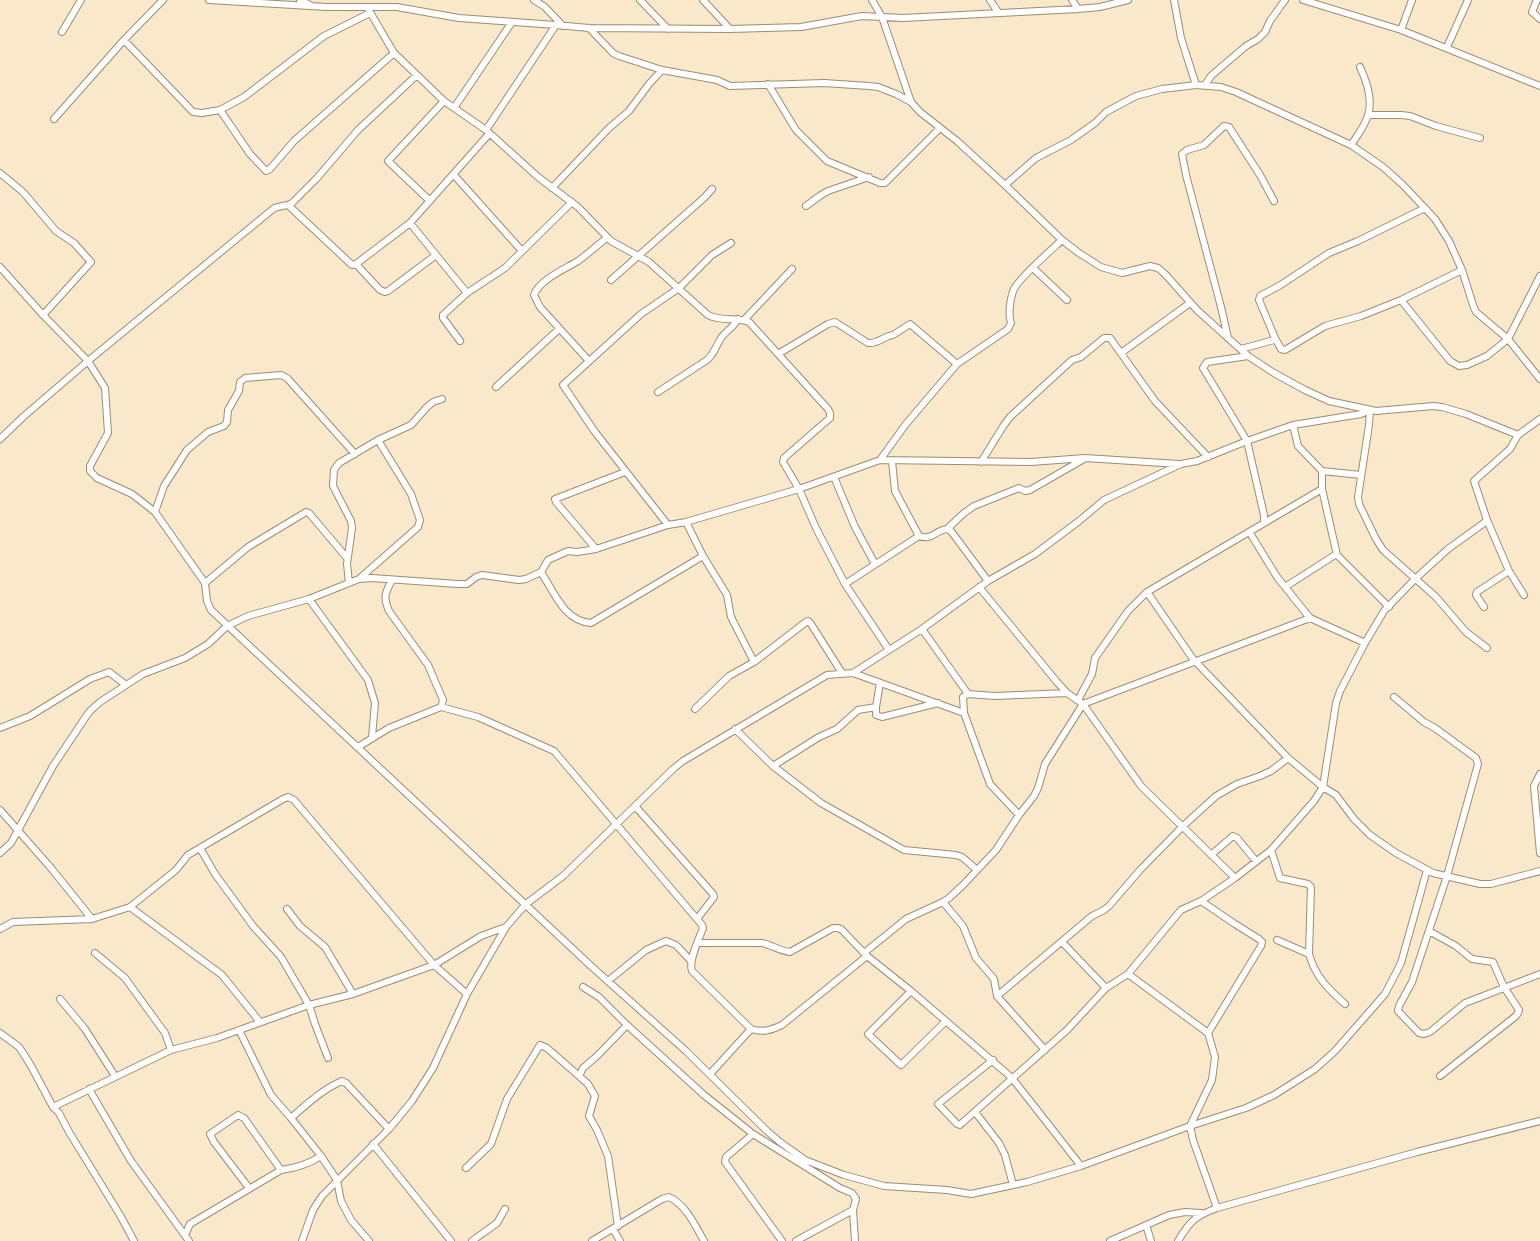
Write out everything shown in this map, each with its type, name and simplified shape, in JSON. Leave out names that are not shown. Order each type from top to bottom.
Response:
[{"type":"street","points":[[62,32],[81,0]]},
{"type":"street","points":[[54,119],[124,40],[163,0]]},
{"type":"street","points":[[209,0],[314,6],[397,7],[459,18],[589,28],[668,29],[730,29],[801,26],[862,16],[911,18],[998,12],[1078,9],[1100,7],[1128,0]]},
{"type":"street","points":[[300,0],[314,6]]},
{"type":"street","points":[[534,0],[546,7],[564,26]]},
{"type":"street","points":[[640,0],[668,29]]},
{"type":"street","points":[[703,0],[730,29]]},
{"type":"street","points":[[872,0],[882,17],[911,102]]},
{"type":"street","points":[[990,0],[998,12]]},
{"type":"street","points":[[1072,0],[1078,9]]},
{"type":"street","points":[[1174,0],[1181,38],[1196,85]]},
{"type":"street","points":[[1204,85],[1226,62],[1246,46],[1258,39],[1265,32],[1270,21],[1285,0]]},
{"type":"street","points":[[1303,0],[1401,30],[1447,47],[1540,86]]},
{"type":"street","points":[[1401,30],[1412,0]]},
{"type":"street","points":[[1447,47],[1468,0]]},
{"type":"street","points":[[1537,0],[1532,12],[1540,19]]},
{"type":"street","points":[[367,7],[394,53],[444,101],[487,132],[552,188],[572,202],[607,238],[649,262],[713,318],[749,322],[828,409],[830,418],[784,458],[783,462],[800,489],[816,528],[845,584],[889,650]]},
{"type":"street","points":[[124,40],[193,112],[202,113],[220,110],[244,97],[324,36],[370,13]]},
{"type":"street","points":[[454,108],[512,22]]},
{"type":"street","points":[[288,205],[352,265],[356,264],[410,223],[454,175],[487,132],[556,25]]},
{"type":"street","points":[[589,28],[619,56],[662,70],[717,80],[730,86],[824,82],[878,87],[896,94],[911,102],[920,112],[1005,185],[1062,240],[1079,253],[1101,267],[1122,273],[1150,266],[1158,268],[1190,303],[1228,338],[1248,356],[1274,374],[1329,401],[1381,412],[1433,406],[1442,407],[1466,414],[1518,435]]},
{"type":"street","points":[[220,110],[250,154],[266,171],[270,169],[294,141],[394,53]]},
{"type":"street","points":[[1351,145],[1368,116],[1370,100],[1366,80],[1360,67]]},
{"type":"street","points":[[552,188],[609,128],[629,111],[649,84],[662,70]]},
{"type":"street","points":[[0,439],[23,417],[88,361],[273,209],[288,205],[317,178],[358,130],[417,75]]},
{"type":"street","points":[[768,84],[796,130],[827,161],[880,183],[885,183],[940,128]]},
{"type":"street","points":[[1005,185],[1036,158],[1071,140],[1096,123],[1106,112],[1122,102],[1147,92],[1196,85],[1221,87],[1236,92],[1351,145],[1383,167],[1426,208],[1435,219],[1449,241],[1462,270],[1472,305],[1476,312],[1508,339],[1540,379]]},
{"type":"street","points":[[430,202],[388,161],[444,101]]},
{"type":"street","points":[[1368,116],[1410,116],[1436,126],[1480,138]]},
{"type":"street","points":[[1228,338],[1222,307],[1186,176],[1182,154],[1204,145],[1224,126],[1229,127],[1260,175],[1274,201]]},
{"type":"street","points":[[0,173],[23,192],[56,231],[74,243],[91,262],[43,315]]},
{"type":"street","points":[[454,175],[522,251]]},
{"type":"street","points":[[806,206],[821,194],[869,178]]},
{"type":"street","points":[[611,280],[705,197],[712,189]]},
{"type":"street","points":[[460,341],[443,318],[443,315],[467,293],[505,268],[572,202]]},
{"type":"street","points":[[1426,208],[1358,241],[1329,253],[1279,286],[1260,296],[1259,300],[1281,349],[1285,350],[1325,326],[1361,316],[1401,300],[1462,270]]},
{"type":"street","points":[[410,223],[467,293]]},
{"type":"street","points":[[589,361],[540,307],[534,295],[546,281],[578,261],[607,238]]},
{"type":"street","points":[[880,460],[906,424],[956,364],[1008,329],[1011,323],[1009,316],[1014,289],[1023,277],[1062,240]]},
{"type":"street","points":[[668,525],[595,432],[564,385],[641,314],[679,288],[712,255],[731,243]]},
{"type":"street","points":[[356,264],[380,290],[385,292],[436,255]]},
{"type":"street","points":[[0,267],[8,274],[43,315],[88,361],[106,390],[108,433],[90,466],[90,471],[97,478],[132,494],[155,512],[205,583],[207,601],[211,610],[608,981],[710,1074],[780,1142],[805,1160],[844,1175],[884,1186],[947,1190],[965,1194],[980,1192],[1013,1185],[1081,1166],[1190,1126],[1246,1108],[1274,1095],[1315,1069],[1335,1051],[1385,994],[1401,963],[1409,939],[1427,870]]},
{"type":"street","points":[[1033,268],[1067,300]]},
{"type":"street","points":[[658,392],[713,355],[721,338],[792,269]]},
{"type":"street","points":[[1401,300],[1450,361],[1459,366],[1467,365],[1487,356],[1508,339],[1540,276]]},
{"type":"street","points":[[1121,353],[1190,303]]},
{"type":"street","points":[[778,354],[828,324],[835,322],[868,343],[873,344],[890,335],[893,335],[910,324],[956,364]]},
{"type":"street","points":[[496,387],[559,329]]},
{"type":"street","points":[[981,462],[1010,417],[1074,359],[1081,357],[1107,337],[1110,338],[1152,397],[1208,457]]},
{"type":"street","points":[[1241,349],[1274,340],[1275,338]]},
{"type":"street","points":[[1248,356],[1207,362],[1203,368],[1246,441],[1264,515],[1264,522]]},
{"type":"street","points":[[1534,370],[1540,366]]},
{"type":"street","points":[[155,512],[164,486],[187,450],[208,432],[224,426],[227,422],[228,410],[239,390],[240,382],[245,378],[281,375],[287,378],[355,454]]},
{"type":"street","points":[[349,583],[347,558],[352,528],[351,521],[333,486],[334,470],[339,463],[378,440],[411,424],[427,406],[442,398]]},
{"type":"street","points":[[359,579],[458,584],[467,584],[478,576],[519,580],[541,572],[548,560],[568,551],[577,552],[596,549],[668,525],[686,522],[800,489],[880,460],[1032,462],[1085,458],[1180,464],[1197,461],[1246,441],[1293,425],[1361,414],[1370,410]]},
{"type":"street","points":[[1370,410],[1358,497],[1359,504],[1376,539],[1383,550],[1436,597],[1466,632],[1487,648]]},
{"type":"street","points":[[1524,595],[1510,571],[1487,520],[1474,481],[1510,449],[1518,435],[1540,419]]},
{"type":"street","points":[[1293,425],[1298,446],[1322,471],[1362,475]]},
{"type":"street","points":[[0,853],[11,843],[53,766],[89,712],[100,702],[143,674],[185,658],[208,644],[227,626],[248,616],[308,599],[359,579],[418,527],[420,524],[411,494],[378,440]]},
{"type":"street","points":[[892,461],[895,491],[919,536],[930,538],[944,529],[947,529],[974,506],[1019,488],[1025,491],[1030,490],[1085,458]]},
{"type":"street","points":[[853,673],[922,629],[988,581],[1035,554],[1104,500],[1180,464]]},
{"type":"street","points":[[1322,471],[1322,489],[1337,555],[1388,607]]},
{"type":"street","points":[[596,549],[555,499],[625,472]]},
{"type":"street","points":[[834,477],[855,527],[875,564]]},
{"type":"street","points":[[358,747],[388,728],[441,707],[478,717],[554,751],[617,823],[703,928],[691,961],[690,967],[692,971],[752,1029],[758,1031],[770,1031],[782,1025],[866,955],[906,919],[943,902],[963,885],[996,850],[1019,815],[1034,796],[1045,764],[1081,702],[1092,674],[1095,658],[1128,611],[1147,592],[1198,561],[1250,533],[1264,522],[1322,489]]},
{"type":"street","points":[[205,583],[248,547],[306,512],[309,513],[347,558]]},
{"type":"street","points":[[993,1060],[938,1104],[957,1124],[960,1125],[1067,1030],[1106,988],[1128,974],[1181,910],[1201,901],[1235,878],[1271,850],[1314,801],[1323,787],[1336,703],[1340,691],[1365,643],[1388,607],[1415,579],[1448,549],[1487,520]]},
{"type":"street","points":[[686,522],[703,556],[727,595],[731,617],[754,662]]},
{"type":"street","points":[[947,529],[951,531],[988,581]]},
{"type":"street","points":[[1250,533],[1269,565],[1310,618],[1365,643]]},
{"type":"street","points":[[845,584],[919,536]]},
{"type":"street","points":[[1285,587],[1337,555]]},
{"type":"street","points":[[541,572],[566,611],[580,621],[591,623],[703,556]]},
{"type":"street","points":[[1484,607],[1476,595],[1477,592],[1510,571]]},
{"type":"street","points":[[392,580],[385,593],[386,604],[389,611],[428,665],[443,700],[441,707]]},
{"type":"street","points":[[979,587],[1067,693],[1081,702],[1141,786],[1235,878]]},
{"type":"street","points":[[1147,592],[1193,659],[1288,758],[1323,787],[1336,795],[1354,819],[1370,835],[1396,853],[1427,870],[1480,884],[1491,884],[1540,871]]},
{"type":"street","points":[[308,599],[368,680],[375,703],[372,737]]},
{"type":"street","points":[[1081,702],[1199,661],[1310,618]]},
{"type":"street","points":[[695,709],[729,676],[754,662],[806,622],[811,624],[842,673]]},
{"type":"street","points":[[922,629],[968,694]]},
{"type":"street","points":[[0,728],[30,716],[90,679],[109,672],[126,685]]},
{"type":"street","points":[[302,1241],[313,1210],[322,1196],[389,1129],[412,1101],[433,1068],[467,994],[506,926],[526,904],[563,876],[672,769],[735,729],[827,675],[853,673],[964,713]]},
{"type":"street","points":[[880,683],[876,707],[876,715],[878,717],[938,703]]},
{"type":"street","points":[[1019,815],[990,784],[964,713],[963,697],[968,694],[995,696],[1067,693]]},
{"type":"street","points":[[1394,697],[1424,722],[1466,750],[1478,761],[1447,876],[1412,982],[1399,1006],[1398,1011],[1419,1033],[1424,1034],[1430,1032],[1465,1003],[1540,974]]},
{"type":"street","points":[[774,766],[819,737],[837,729],[858,710],[876,707]]},
{"type":"street","points":[[735,729],[774,766],[821,803],[904,850],[956,855],[962,857],[977,870]]},
{"type":"street","points":[[997,996],[1092,916],[1109,906],[1140,870],[1183,826],[1226,789],[1266,774],[1288,758]]},
{"type":"street","points":[[1540,774],[1534,786],[1540,853]]},
{"type":"street","points":[[0,929],[13,922],[92,919],[130,907],[176,870],[188,855],[282,799],[288,797],[294,800],[434,965],[467,994]]},
{"type":"street","points":[[635,806],[713,894],[714,897],[697,919]]},
{"type":"street","points":[[0,810],[92,919]]},
{"type":"street","points":[[1211,855],[1234,836],[1256,861]]},
{"type":"street","points":[[200,848],[215,874],[253,926],[281,957],[309,1005],[328,1058]]},
{"type":"street","points":[[1271,850],[1280,878],[1308,884],[1311,887],[1309,954],[1316,973],[1329,989],[1345,1004]]},
{"type":"street","points":[[1201,901],[1262,942],[1261,946],[1208,1032]]},
{"type":"street","points":[[943,902],[963,926],[976,958],[994,979],[997,996],[1045,1050]]},
{"type":"street","points":[[130,907],[222,974],[260,1022]]},
{"type":"street","points":[[287,909],[300,926],[325,947],[353,994]]},
{"type":"street","points":[[53,1107],[171,1050],[217,1038],[309,1005],[353,994],[434,965],[481,936],[506,926]]},
{"type":"street","points":[[698,943],[762,943],[770,944],[784,951],[790,952],[836,928],[841,929],[866,955],[993,1060],[1012,1078],[1081,1166]]},
{"type":"street","points":[[1429,931],[1456,946],[1472,959],[1493,962],[1504,987],[1519,1010],[1518,1014],[1440,1076]]},
{"type":"street","points":[[1277,940],[1309,954]]},
{"type":"street","points":[[608,981],[646,950],[666,941],[676,944],[691,961]]},
{"type":"street","points":[[1062,942],[1106,988]]},
{"type":"street","points":[[95,953],[125,978],[165,1032],[171,1050]]},
{"type":"street","points":[[1128,974],[1208,1032],[1215,1057],[1212,1080],[1190,1126],[1191,1136],[1217,1208]]},
{"type":"street","points":[[583,986],[600,997],[704,1095],[753,1134],[840,1188],[852,1193],[856,1199],[853,1210],[855,1241]]},
{"type":"street","points":[[911,991],[868,1034],[901,1065],[946,1021]]},
{"type":"street","points":[[60,999],[85,1029],[115,1076]]},
{"type":"street","points":[[579,1076],[583,1068],[598,1056],[628,1025]]},
{"type":"street","points":[[710,1074],[752,1029]]},
{"type":"street","points":[[239,1030],[271,1095],[321,1156],[337,1180],[341,1201],[351,1220],[369,1241]]},
{"type":"street","points":[[0,1033],[19,1047],[30,1064],[53,1107],[59,1113],[134,1241]]},
{"type":"street","points":[[466,1168],[491,1144],[507,1100],[540,1045],[548,1048],[588,1084],[595,1096],[588,1116],[597,1130],[608,1156],[616,1227],[620,1241]]},
{"type":"street","points":[[291,1118],[334,1084],[342,1081],[346,1083],[389,1129]]},
{"type":"street","points":[[89,1089],[131,1161],[189,1241]]},
{"type":"street","points":[[975,1112],[999,1142],[1005,1155],[1013,1185]]},
{"type":"street","points":[[249,1188],[214,1142],[210,1134],[238,1115],[244,1118],[281,1170]]},
{"type":"street","points":[[1110,1241],[1169,1215],[1185,1212],[1201,1213],[1410,1154],[1540,1121]]},
{"type":"street","points":[[753,1134],[726,1157],[725,1162],[782,1241]]},
{"type":"street","points":[[373,1144],[451,1241]]},
{"type":"street","points":[[185,1235],[190,1224],[249,1188],[281,1170],[292,1169],[312,1162],[321,1156]]},
{"type":"street","points":[[595,1240],[662,1199],[669,1197],[674,1199],[686,1210],[704,1241]]},
{"type":"street","points":[[472,1241],[497,1223],[505,1209]]},
{"type":"street","points":[[796,1241],[853,1210]]},
{"type":"street","points":[[1178,1241],[1191,1222],[1201,1213]]},
{"type":"street","points":[[1146,1225],[1151,1241]]}]
